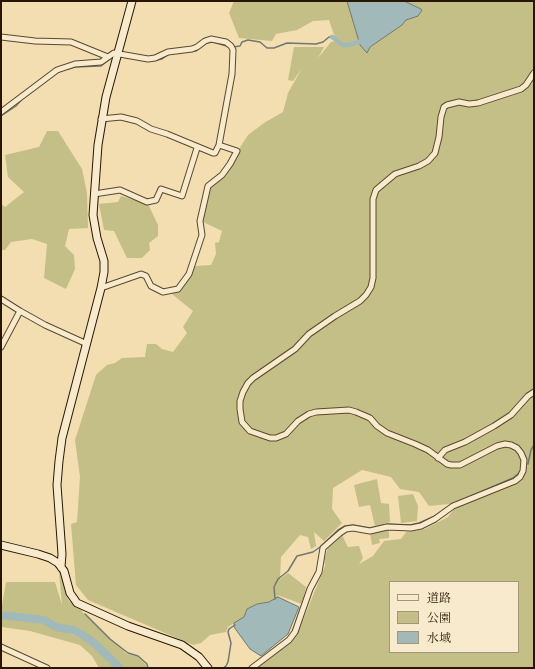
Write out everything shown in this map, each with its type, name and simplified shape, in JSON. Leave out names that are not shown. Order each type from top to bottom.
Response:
[{"type":"street","points":[[61,567],[62,554],[57,485],[62,438],[104,272],[104,261],[97,238],[94,220],[94,194],[101,119],[132,1]]},
{"type":"street","points":[[1,37],[35,41],[71,42],[108,57]]},
{"type":"street","points":[[1,112],[57,70],[75,64],[101,62],[114,53],[148,59],[161,56],[168,52],[192,49],[211,39],[226,42],[232,48],[232,74],[219,145],[215,153],[197,148],[167,134],[151,129],[138,121],[121,117],[101,119]]},
{"type":"street","points":[[252,668],[289,640],[295,632],[310,589],[319,572],[323,548],[340,533],[346,529],[353,528],[370,531],[387,527],[411,528],[421,526],[435,519],[453,506],[515,481],[520,477],[524,466],[524,460],[517,448],[512,445],[505,444],[497,446],[460,465],[447,464],[428,450],[382,431],[370,418],[364,414],[349,410],[316,412],[309,414],[298,421],[286,434],[276,438],[270,438],[250,431],[244,426],[242,422],[240,401],[248,383],[253,378],[295,349],[309,334],[360,301],[366,295],[371,287],[373,278],[373,199],[376,190],[395,174],[419,166],[428,161],[435,152],[444,107],[459,102],[469,104],[478,103],[520,88],[532,79],[534,73]]},
{"type":"street","points":[[101,288],[141,274],[146,276],[151,286],[163,292],[178,290],[189,274],[202,235],[200,221],[208,186],[222,175],[237,151],[219,145]]},
{"type":"street","points":[[94,194],[120,190],[147,202],[156,200],[161,189],[182,196],[197,148]]},
{"type":"street","points":[[1,299],[20,312],[87,344]]},
{"type":"street","points":[[1,347],[20,312]]},
{"type":"street","points":[[438,458],[445,450],[465,442],[511,415],[528,396],[534,392]]},
{"type":"street","points":[[1,545],[50,558],[58,563],[64,571],[70,594],[77,603],[128,626],[182,645],[199,658],[208,668]]},
{"type":"street","points":[[1,648],[47,668]]},
{"type":"green space","points":[[234,1],[347,1],[360,45],[370,47],[402,25],[406,20],[418,16],[421,9],[404,1],[534,1],[534,668],[257,668],[290,643],[297,635],[325,566],[324,559],[328,548],[342,535],[348,547],[359,546],[363,558],[359,564],[373,556],[384,541],[401,539],[406,532],[425,529],[448,517],[454,509],[449,504],[429,506],[419,492],[400,489],[391,477],[362,470],[333,488],[332,509],[342,523],[324,541],[314,532],[316,546],[311,549],[308,537],[300,535],[281,557],[280,579],[288,573],[306,587],[302,604],[277,595],[278,597],[269,602],[257,604],[247,609],[244,617],[228,627],[226,632],[210,635],[201,643],[193,645],[88,600],[76,585],[71,524],[77,522],[80,477],[75,440],[96,375],[107,365],[115,363],[122,358],[145,357],[147,344],[156,344],[162,349],[173,352],[187,333],[183,327],[193,311],[172,294],[182,289],[195,266],[211,265],[216,254],[215,243],[219,242],[222,231],[201,221],[210,187],[225,176],[236,159],[239,149],[248,135],[264,123],[283,112],[288,93],[302,68],[293,81],[288,80],[294,47],[324,47],[318,58],[331,42],[336,41],[329,20],[313,21],[297,30],[276,34],[272,41],[239,38],[229,13]]},
{"type":"green space","points":[[47,131],[58,131],[82,169],[87,193],[88,228],[69,229],[65,246],[74,255],[75,269],[66,289],[44,278],[47,244],[32,239],[11,242],[5,250],[1,250],[1,204],[5,207],[24,192],[8,177],[5,155],[39,147]]},
{"type":"green space","points":[[121,196],[148,204],[158,225],[158,236],[149,243],[150,250],[142,258],[127,258],[114,231],[104,230],[99,204],[118,202]]},
{"type":"green space","points":[[377,479],[381,503],[389,504],[390,522],[375,526],[370,505],[359,507],[354,485]]},
{"type":"green space","points":[[413,494],[418,506],[417,521],[401,523],[398,496]]},
{"type":"green space","points":[[389,530],[389,538],[379,539],[380,543],[372,545],[370,533]]},
{"type":"green space","points":[[59,572],[69,601],[81,609],[83,613],[127,654],[138,657],[147,668],[124,668],[81,630],[64,627],[48,619],[1,611],[6,582],[55,582],[62,605]]},
{"type":"green space","points":[[1,617],[28,619],[48,623],[54,629],[72,634],[85,640],[117,668],[99,668],[92,656],[80,645],[30,631],[1,627]]},
{"type":"water","points":[[347,1],[404,1],[422,10],[418,16],[406,20],[402,25],[370,47],[367,53],[360,45]]},
{"type":"water","points":[[278,597],[299,607],[288,634],[261,656],[250,649],[234,627],[234,623],[244,617],[247,609],[257,604],[269,602]]},
{"type":"waterway","points":[[233,47],[240,46],[242,42],[248,40],[260,42],[267,48],[274,48],[287,43],[316,44],[323,42],[329,37],[332,37]]},
{"type":"waterway","points":[[332,37],[343,45],[349,45],[365,40]]},
{"type":"waterway","points":[[193,51],[196,51],[206,43],[213,42],[230,47]]},
{"type":"waterway","points":[[157,60],[162,59],[169,54]]},
{"type":"waterway","points":[[68,69],[75,67],[101,66],[108,60]]},
{"type":"waterway","points":[[1,116],[16,106],[22,99]]},
{"type":"waterway","points":[[528,464],[531,450],[534,445]]},
{"type":"waterway","points":[[457,502],[513,478],[519,473]]},
{"type":"waterway","points":[[275,599],[274,587],[278,579],[288,571],[297,556],[313,552],[338,530],[345,526],[353,525],[370,528],[388,524],[410,525],[433,517],[452,504]]},
{"type":"waterway","points":[[85,614],[110,639],[128,653],[138,656],[147,664],[148,668]]},
{"type":"waterway","points":[[1,615],[44,620],[56,627],[73,630],[94,643],[120,668]]},
{"type":"waterway","points":[[223,668],[228,662],[231,643],[228,632],[229,629],[235,625]]}]
